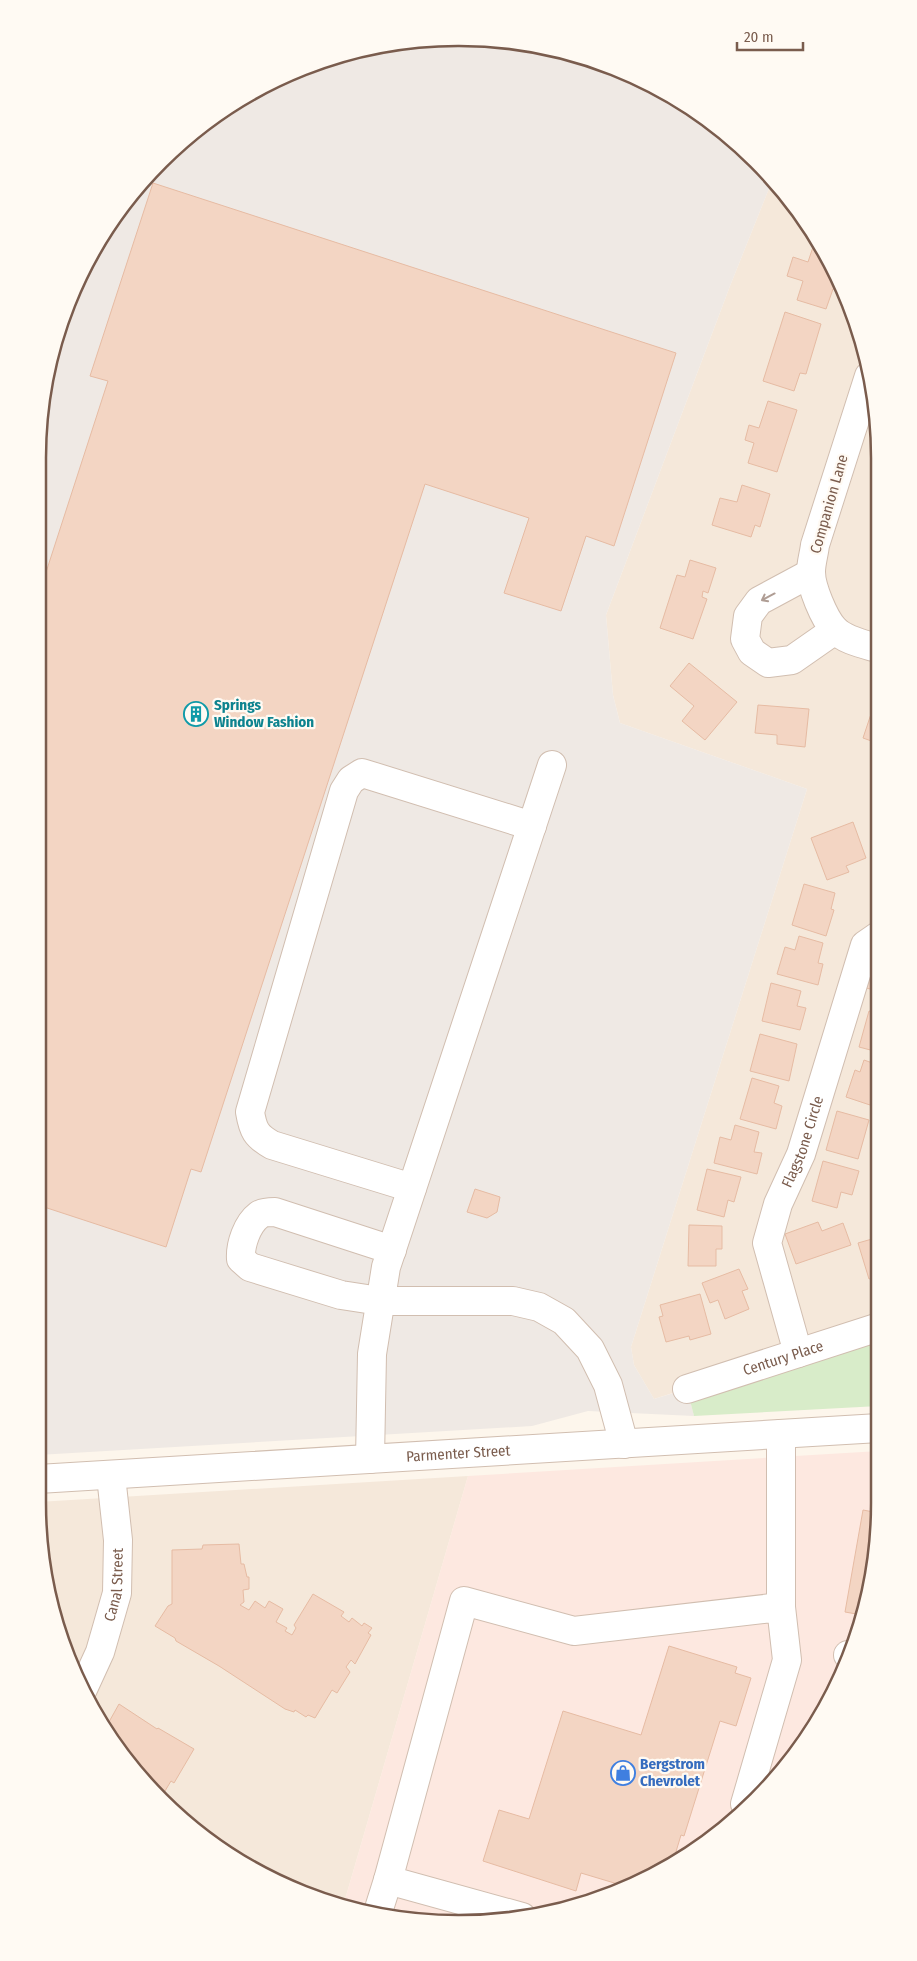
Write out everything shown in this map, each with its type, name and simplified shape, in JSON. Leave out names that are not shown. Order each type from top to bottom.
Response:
[{"type":"street","name":"Companion Lane","points":[[835,630],[824,614],[816,594],[811,573],[815,545],[865,389]]},
{"type":"street","points":[[811,573],[759,601],[748,616],[745,639],[752,652],[768,663],[792,660],[835,630],[852,640],[871,646]]},
{"type":"street","points":[[370,1459],[372,1354],[386,1266],[552,765]]},
{"type":"street","points":[[412,1188],[272,1145],[260,1138],[252,1126],[250,1112],[344,791],[352,780],[362,773],[532,826]]},
{"type":"street","name":"Flagstone Circle","points":[[798,1353],[767,1243],[778,1204],[801,1154],[865,945],[871,941]]},
{"type":"street","points":[[392,1250],[275,1212],[260,1214],[249,1226],[241,1250],[241,1259],[250,1267],[341,1296],[380,1301],[512,1300],[539,1307],[564,1321],[580,1336],[600,1366],[608,1385],[624,1444]]},
{"type":"street","name":"Century Place","points":[[687,1389],[871,1330]]},
{"type":"street","name":"Parmenter Street","points":[[46,1479],[871,1428]]},
{"type":"street","points":[[747,1797],[787,1660],[781,1607],[781,1434]]},
{"type":"street","name":"Canal Street","points":[[87,1680],[100,1652],[117,1593],[118,1540],[111,1476]]},
{"type":"street","points":[[380,1907],[464,1601],[574,1631],[781,1607]]},
{"type":"street","points":[[388,1880],[504,1912]]},
{"type":"shaded area","points":[[432,47],[485,47],[539,54],[591,68],[616,78],[665,101],[709,131],[750,167],[769,188],[730,286],[606,615],[613,695],[620,723],[807,789],[631,1347],[634,1365],[654,1399],[687,1389],[694,1416],[588,1411],[532,1426],[46,1455],[46,458],[50,405],[60,352],[68,326],[89,276],[101,252],[116,229],[131,208],[167,167],[208,131],[252,101],[326,68],[378,54]]},
{"type":"shaded area","points":[[769,188],[801,229],[816,252],[828,276],[849,326],[857,352],[867,405],[871,458],[871,1330],[654,1399],[634,1365],[631,1347],[807,789],[620,723],[613,695],[606,615],[730,286]]},
{"type":"shaded area","points":[[871,1451],[870,1529],[863,1583],[857,1609],[849,1635],[828,1685],[816,1709],[786,1753],[750,1794],[730,1812],[709,1830],[665,1860],[591,1893],[539,1907],[512,1911],[485,1914],[432,1914],[378,1907],[352,1901],[345,1899],[468,1476]]},
{"type":"shaded area","points":[[468,1476],[345,1899],[276,1872],[252,1860],[229,1845],[208,1830],[167,1794],[131,1753],[101,1709],[68,1635],[54,1583],[47,1529],[46,1502]]},
{"type":"green space","points":[[871,1330],[871,1406],[694,1416],[687,1389]]},
{"type":"building","name":"Springs Window Fashion","points":[[153,183],[676,353],[614,546],[586,536],[561,611],[504,593],[529,518],[425,484],[201,1172],[191,1169],[166,1247],[46,1208],[46,572],[108,381],[90,376]]},
{"type":"building","points":[[813,247],[834,289],[826,309],[797,300],[803,281],[787,276],[793,257],[808,262]]},
{"type":"building","points":[[785,312],[821,324],[806,374],[800,373],[794,391],[763,381]]},
{"type":"building","points":[[768,401],[797,410],[777,472],[748,463],[754,443],[745,440],[749,425],[759,428]]},
{"type":"building","points":[[742,485],[770,494],[760,527],[755,525],[751,537],[712,525],[720,498],[737,502]]},
{"type":"building","points":[[690,560],[716,568],[708,593],[703,591],[702,597],[707,599],[693,639],[660,628],[677,575],[685,577]]},
{"type":"building","points":[[689,663],[737,702],[705,740],[682,721],[694,706],[670,686]]},
{"type":"building","points":[[758,705],[809,709],[805,747],[777,744],[777,735],[755,733]]},
{"type":"building","points":[[871,714],[871,741],[863,738]]},
{"type":"building","points":[[853,822],[866,858],[846,866],[849,872],[827,880],[811,838]]},
{"type":"building","points":[[804,884],[835,893],[831,909],[834,910],[826,936],[792,925]]},
{"type":"building","points":[[799,936],[823,943],[818,963],[823,964],[818,985],[777,974],[785,947],[795,950]]},
{"type":"building","points":[[871,973],[871,989],[866,988]]},
{"type":"building","points":[[771,983],[801,991],[797,1006],[806,1008],[800,1030],[762,1021]]},
{"type":"building","points":[[869,1011],[871,1011],[871,1050],[859,1047]]},
{"type":"building","points":[[760,1034],[797,1044],[789,1081],[750,1071]]},
{"type":"building","points":[[864,1060],[871,1062],[871,1105],[846,1097],[855,1070],[860,1072]]},
{"type":"building","points":[[752,1078],[779,1086],[774,1103],[782,1106],[776,1129],[740,1119]]},
{"type":"building","points":[[837,1111],[869,1120],[858,1159],[826,1150]]},
{"type":"building","points":[[735,1125],[759,1132],[754,1152],[762,1153],[757,1174],[714,1163],[720,1137],[731,1140]]},
{"type":"building","points":[[823,1161],[859,1171],[852,1195],[841,1192],[837,1208],[812,1201]]},
{"type":"building","points":[[707,1169],[741,1177],[734,1202],[728,1200],[724,1217],[697,1210]]},
{"type":"building","points":[[475,1189],[500,1197],[497,1212],[487,1218],[467,1212]]},
{"type":"building","points":[[818,1222],[822,1231],[843,1223],[851,1245],[796,1264],[785,1234]]},
{"type":"building","points":[[689,1225],[722,1226],[722,1249],[716,1249],[716,1266],[688,1266]]},
{"type":"building","points":[[871,1239],[871,1279],[869,1279],[858,1243]]},
{"type":"building","points":[[739,1269],[748,1289],[742,1291],[749,1309],[725,1319],[718,1300],[710,1303],[702,1283]]},
{"type":"building","points":[[700,1294],[711,1334],[690,1340],[689,1336],[666,1342],[659,1317],[663,1316],[660,1305]]},
{"type":"building","points":[[863,1510],[871,1511],[867,1556],[857,1609],[856,1614],[845,1612]]},
{"type":"building","points":[[239,1544],[241,1564],[244,1564],[247,1577],[249,1577],[249,1589],[243,1590],[244,1602],[240,1605],[249,1610],[255,1601],[265,1608],[269,1601],[283,1609],[276,1622],[287,1628],[285,1631],[292,1635],[296,1628],[294,1625],[313,1594],[344,1612],[341,1616],[349,1622],[352,1618],[362,1626],[364,1623],[372,1628],[368,1633],[371,1635],[355,1664],[351,1660],[346,1667],[350,1672],[337,1693],[332,1690],[315,1718],[308,1715],[306,1717],[295,1710],[294,1712],[285,1709],[155,1626],[168,1606],[172,1604],[172,1550],[202,1549],[203,1545]]},
{"type":"building","name":"Bergstrom Chevrolet","points":[[669,1646],[737,1667],[735,1673],[751,1678],[736,1726],[720,1721],[684,1836],[681,1835],[676,1853],[615,1883],[581,1873],[576,1891],[483,1861],[499,1810],[529,1819],[563,1711],[641,1735]]},
{"type":"building","points":[[119,1704],[157,1729],[194,1749],[174,1783],[171,1781],[165,1791],[131,1753],[109,1722]]},
{"type":"place","name":"Springs Window Fashion","points":[[196,714]]},
{"type":"place","name":"Bergstrom Chevrolet","points":[[623,1773]]}]
